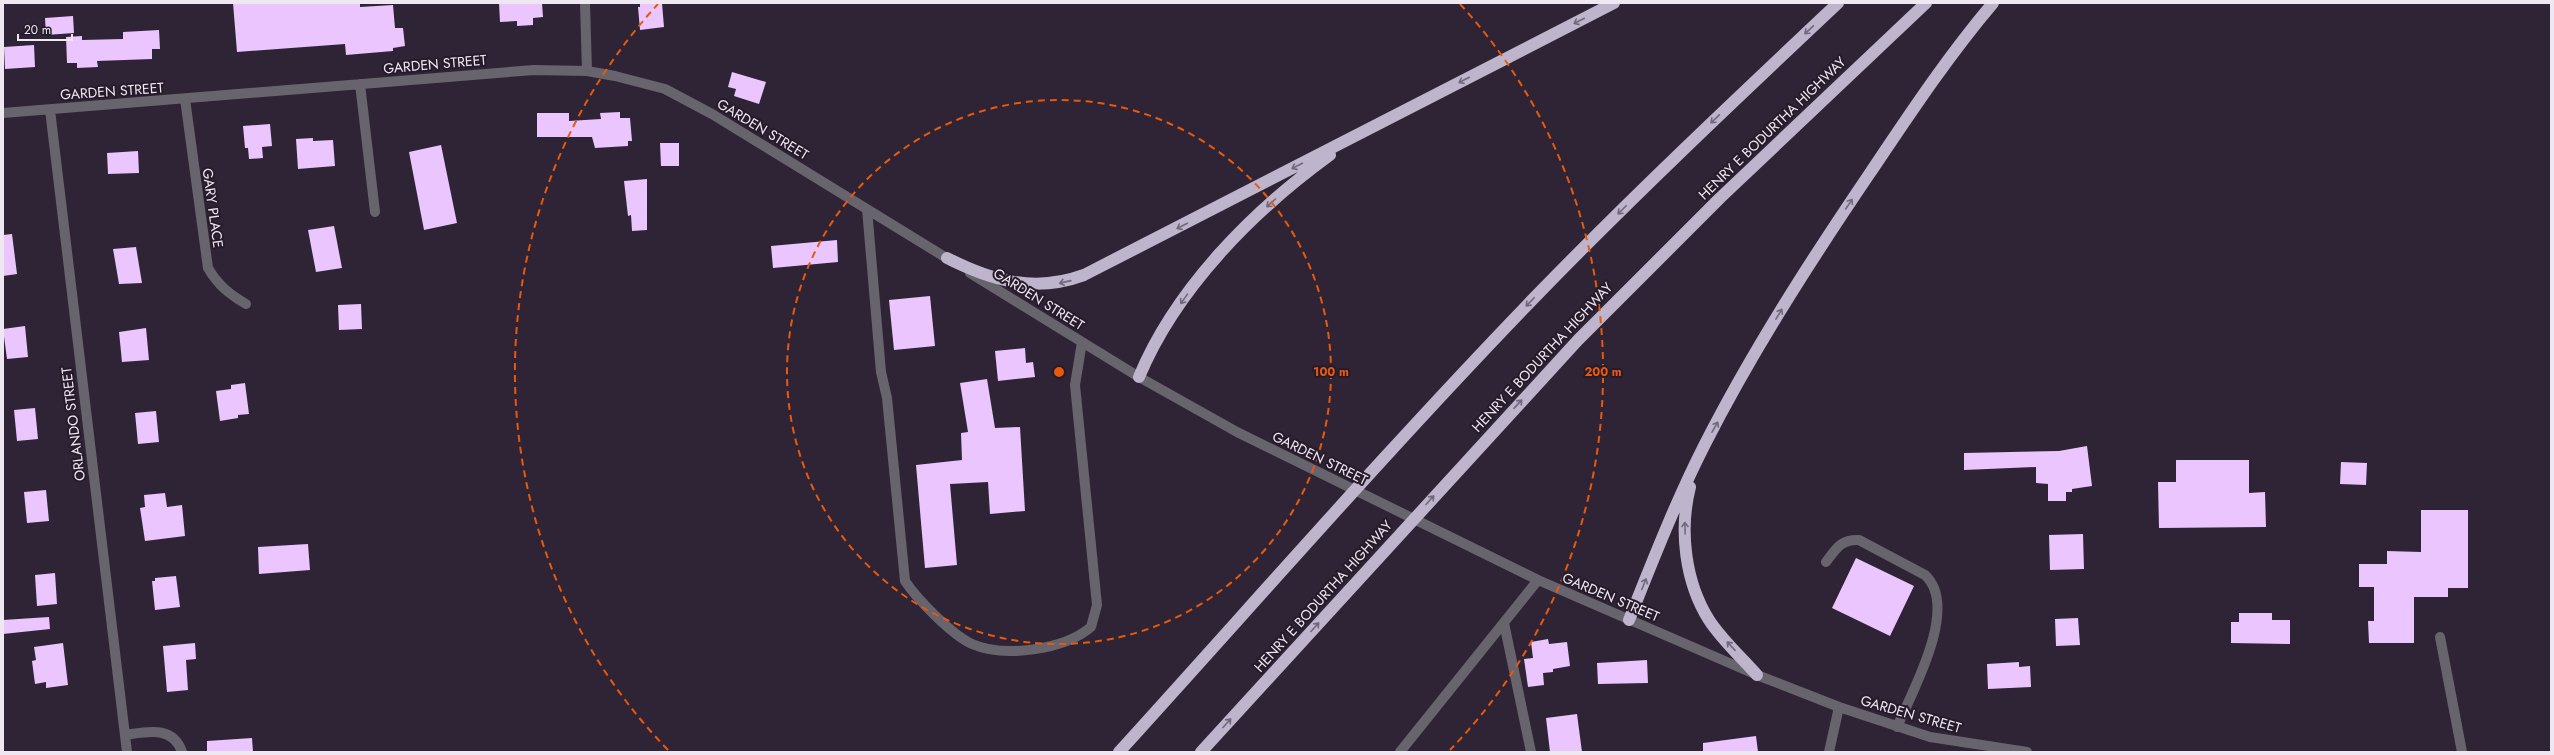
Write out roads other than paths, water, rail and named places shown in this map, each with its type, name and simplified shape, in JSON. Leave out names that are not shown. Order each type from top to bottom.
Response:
[{"type":"highway","points":[[947,258],[976,272],[1007,282],[1037,285],[1068,281],[1097,269],[1614,3]]},
{"type":"highway","points":[[1119,752],[1444,394],[1530,302],[1671,161],[1838,3]]},
{"type":"highway","name":"HENRY E BODURTHA HIGHWAY","points":[[1201,752],[1578,340],[1720,198],[1926,3]]},
{"type":"highway","points":[[1629,620],[1670,518],[1705,443],[1821,245],[1942,68],[1993,3]]},
{"type":"highway","points":[[1139,377],[1151,351],[1189,292],[1245,229],[1280,195],[1323,160],[1351,141],[1394,116]]},
{"type":"highway","points":[[1705,443],[1693,476],[1686,507],[1685,541],[1688,560],[1697,593],[1709,620],[1757,675]]},
{"type":"street","points":[[584,3],[587,71]]},
{"type":"street","name":"GARDEN STREET","points":[[3,113],[534,70],[587,71],[642,82],[687,100],[1139,377],[1290,459],[1480,553],[1538,580],[1757,675],[1839,707],[1897,727],[1962,744],[2027,752]]},
{"type":"street","points":[[360,84],[375,212]]},
{"type":"street","name":"GARY PLACE","points":[[185,99],[208,268],[216,282],[228,293],[246,304]]},
{"type":"street","name":"ORLANDO STREET","points":[[50,110],[127,752]]},
{"type":"street","points":[[867,209],[881,372],[887,398],[906,581],[915,596],[940,620],[971,644],[1008,651],[1047,647],[1069,642],[1091,627],[1097,605],[1075,385],[1082,342]]},
{"type":"street","points":[[1826,562],[1838,546],[1848,540],[1858,540],[1925,575],[1931,581],[1935,590],[1938,609],[1934,634],[1897,727]]},
{"type":"street","points":[[1400,752],[1538,580]]},
{"type":"street","points":[[1504,622],[1531,752]]},
{"type":"street","points":[[2440,637],[2462,752]]},
{"type":"street","points":[[1829,752],[1839,707]]},
{"type":"street","points":[[125,735],[156,731],[165,733],[176,740],[182,752]]}]
